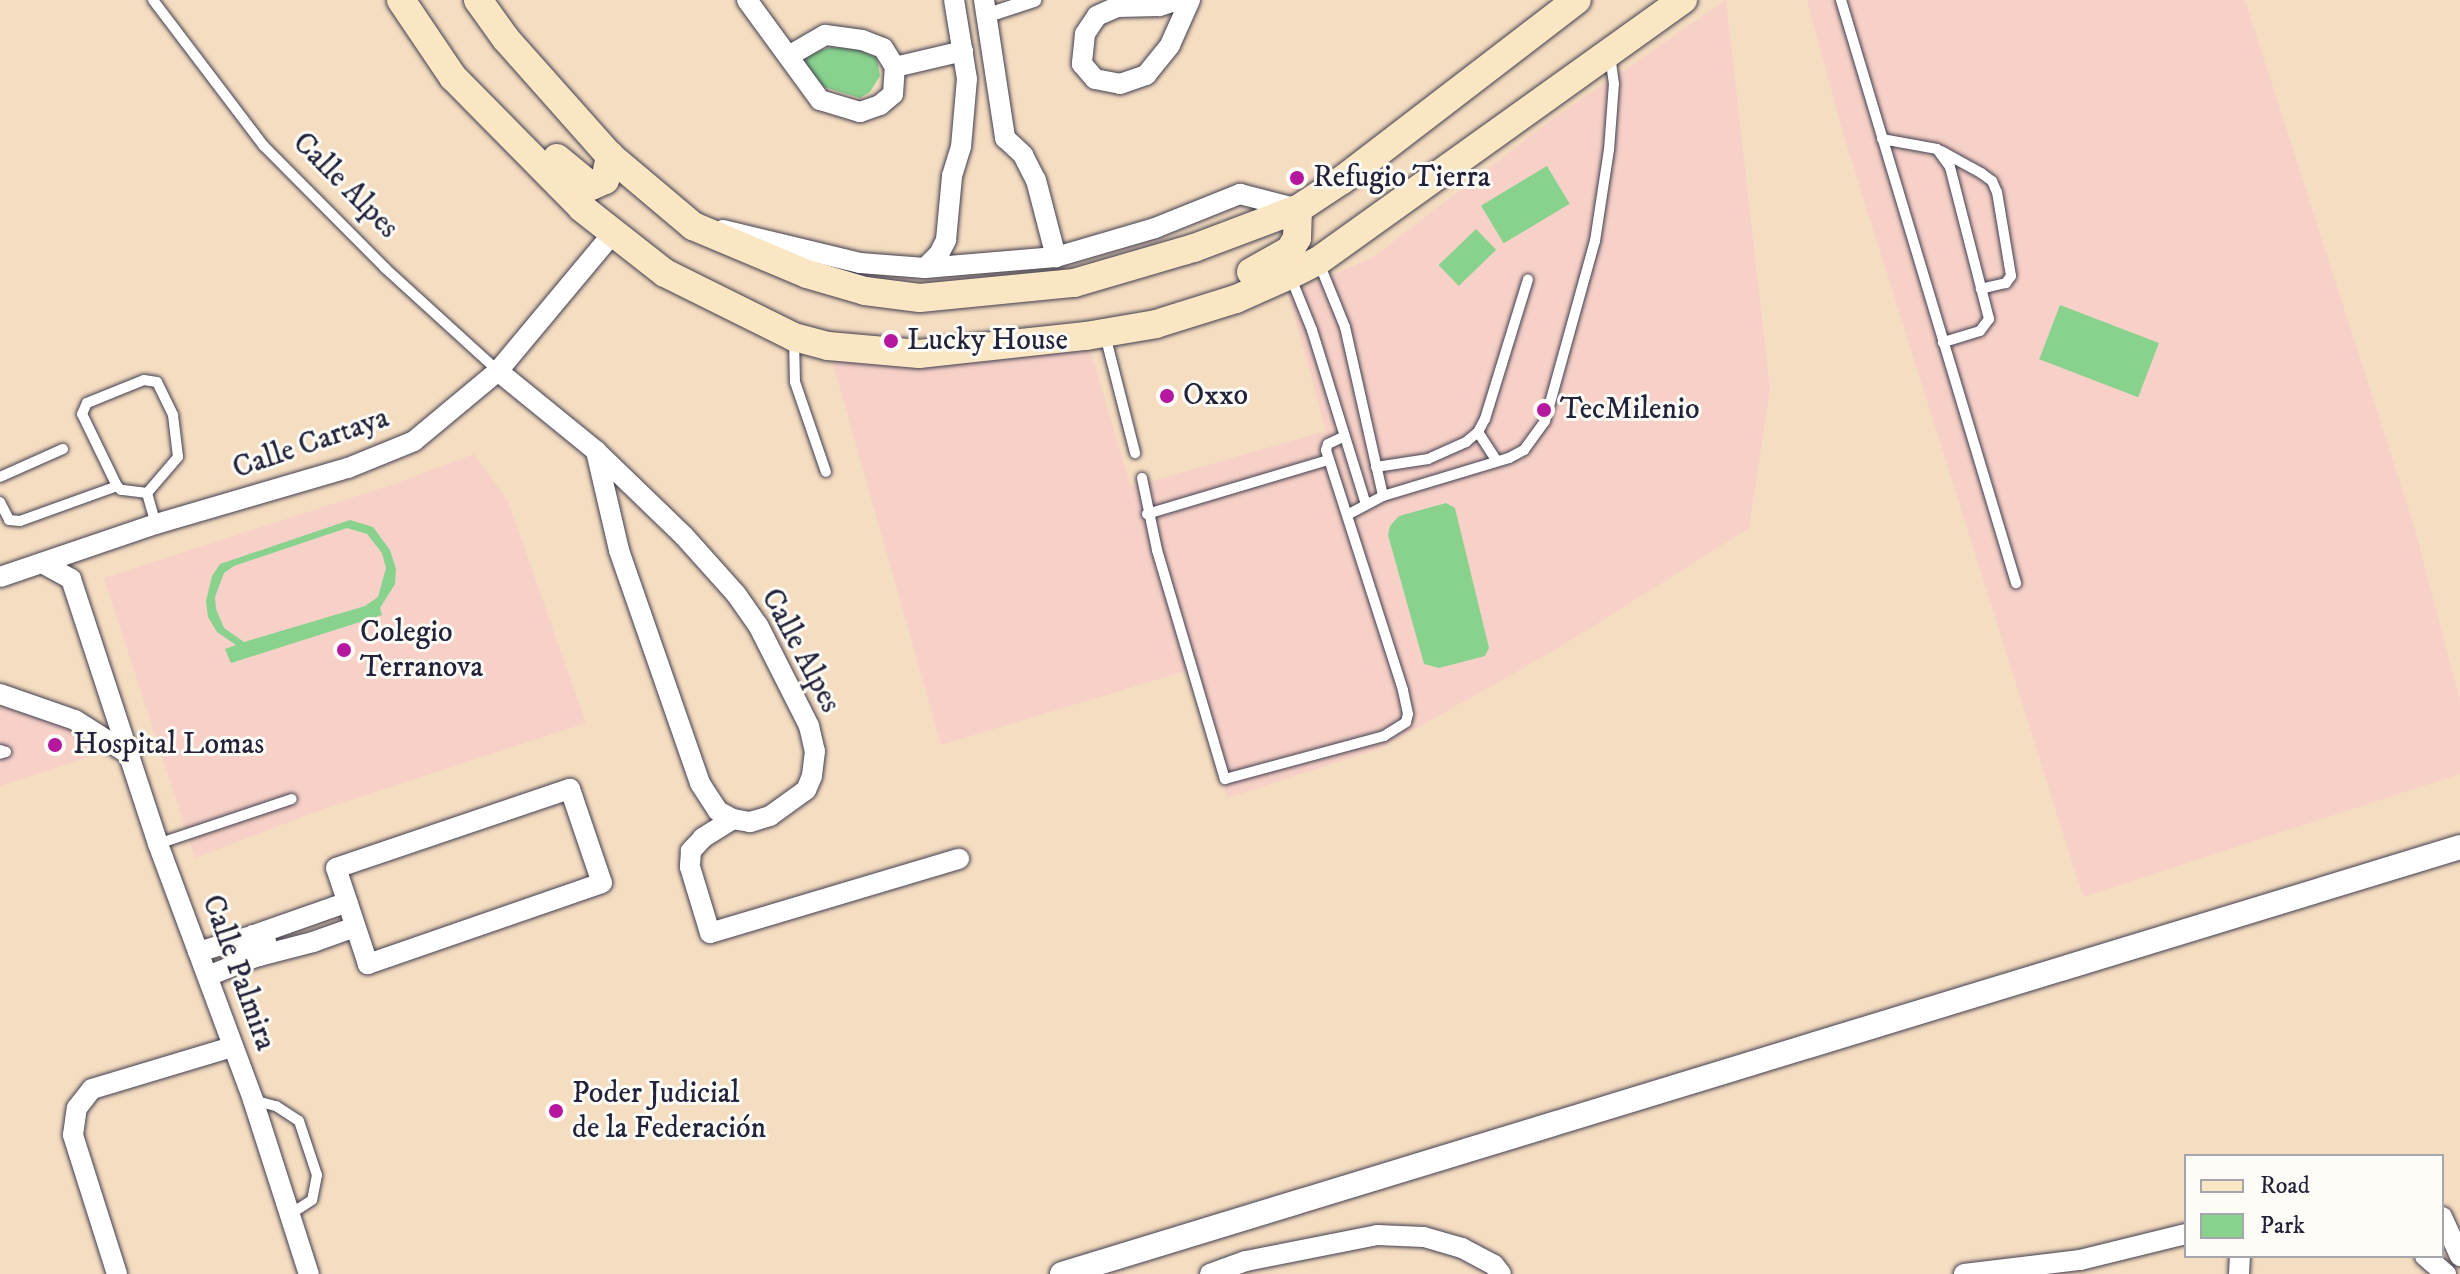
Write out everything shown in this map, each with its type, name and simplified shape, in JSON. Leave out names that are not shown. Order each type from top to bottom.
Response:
[{"type":"main road","points":[[401,0],[453,77],[582,208],[690,287],[794,337],[828,346],[919,354],[1156,324],[1236,299],[1290,275],[1318,261],[1683,0]]},
{"type":"main road","points":[[478,0],[506,39],[610,156],[693,226],[807,274],[865,291],[920,298],[1074,283],[1194,248],[1298,209],[1342,180],[1573,2]]},
{"type":"main road","points":[[453,77],[493,99],[584,183],[591,186],[605,180],[610,156]]},
{"type":"main road","points":[[1156,324],[1208,290],[1285,255],[1297,238],[1298,209]]},
{"type":"street","points":[[747,0],[791,55],[800,74],[820,100],[860,112],[880,105],[893,94],[895,67],[883,48],[862,40],[825,35],[791,55]]},
{"type":"street","points":[[925,268],[939,254],[946,240],[948,200],[961,147],[967,79],[954,0]]},
{"type":"street","points":[[1034,0],[984,8],[1005,138],[1023,155],[1036,180],[1056,257]]},
{"type":"street","points":[[1178,0],[1159,6],[1117,7],[1097,16],[1085,34],[1082,64],[1095,79],[1120,84],[1146,75],[1170,45],[1190,0]]},
{"type":"street","points":[[895,67],[963,51]]},
{"type":"street","points":[[967,79],[994,74]]},
{"type":"street","points":[[693,226],[753,235],[860,263],[925,268],[1056,257],[1155,228],[1240,194],[1298,209]]},
{"type":"street","name":"Calle Cartaya","points":[[0,577],[156,524],[348,468],[414,441],[498,371],[613,233]]},
{"type":"street","name":"Calle Alpes","points":[[498,371],[596,451],[684,536],[736,594],[758,625],[809,726],[815,751],[812,776],[806,790],[770,816],[750,822],[733,819]]},
{"type":"street","points":[[596,451],[619,550],[700,783],[718,811],[733,819],[703,838],[691,851],[690,867],[710,933],[959,859]]},
{"type":"street","points":[[71,579],[90,547]]},
{"type":"street","points":[[44,564],[71,579],[130,755]]},
{"type":"street","points":[[0,694],[75,720],[130,755]]},
{"type":"street","points":[[75,720],[112,701]]},
{"type":"street","name":"Calle Palmira","points":[[130,755],[158,844],[253,1100],[309,1274]]},
{"type":"street","points":[[570,789],[602,883],[368,964],[355,927],[336,868],[570,789]]},
{"type":"street","points":[[1062,1274],[2460,847]]},
{"type":"street","points":[[208,976],[255,946],[348,902]]},
{"type":"street","points":[[198,952],[255,946],[355,927]]},
{"type":"street","points":[[117,1274],[73,1135],[77,1108],[92,1089],[232,1047]]},
{"type":"street","points":[[2444,1221],[2460,1256]]},
{"type":"street","points":[[1210,1274],[1250,1268],[1377,1235],[1424,1237],[1462,1248],[1494,1265],[1501,1274]]},
{"type":"street","points":[[1964,1274],[2077,1267],[2184,1235]]},
{"type":"street","points":[[2426,1258],[2446,1274]]},
{"type":"lane","name":"Calle Alpes","points":[[153,0],[264,146],[385,268],[498,371]]},
{"type":"lane","points":[[1841,0],[2016,583]]},
{"type":"lane","points":[[1347,515],[1383,496],[1524,450],[1545,421],[1595,241],[1609,150],[1614,84],[1609,51]]},
{"type":"lane","points":[[1882,139],[1937,149],[1992,181],[1997,192],[2011,276],[2006,283],[1981,289]]},
{"type":"lane","points":[[1937,149],[1950,167],[1989,319],[1986,326],[1943,342]]},
{"type":"lane","points":[[1318,261],[1345,327],[1383,496]]},
{"type":"lane","points":[[1290,275],[1312,330],[1366,504]]},
{"type":"lane","points":[[1376,467],[1428,459],[1466,442],[1478,432],[1485,419],[1528,279]]},
{"type":"lane","points":[[1104,333],[1135,453]]},
{"type":"lane","points":[[794,337],[795,382],[826,472]]},
{"type":"lane","points":[[144,380],[157,382],[173,415],[178,457],[147,493],[121,490],[117,486],[82,414],[87,403],[144,380]]},
{"type":"lane","points":[[1478,432],[1496,460]]},
{"type":"lane","points":[[1142,478],[1147,514],[1225,779],[1384,736],[1406,722],[1408,714],[1403,690],[1328,460],[1328,444],[1343,437]]},
{"type":"lane","points":[[0,477],[63,449]]},
{"type":"lane","points":[[1147,514],[1328,460]]},
{"type":"lane","points":[[0,502],[9,520],[20,521],[117,486]]},
{"type":"lane","points":[[147,493],[156,524]]},
{"type":"lane","points":[[158,844],[292,799]]},
{"type":"lane","points":[[253,1100],[276,1106],[299,1121],[317,1175],[312,1200],[289,1215]]},
{"type":"shaded area","name":"TecMilenio","points":[[1726,0],[1770,389],[1749,528],[1557,649],[1381,748],[1227,798],[1189,670],[941,745],[828,346],[1086,336],[1131,487],[1326,431],[1288,293],[1372,258],[1550,121]]},
{"type":"shaded area","points":[[1807,0],[2245,0],[2414,526],[2460,701],[2460,774],[2083,897],[1844,137]]},
{"type":"shaded area","name":"Colegio Terranova","points":[[474,454],[508,501],[586,723],[323,809],[195,858],[104,578],[397,483]]},
{"type":"shaded area","name":"Hospital Lomas","points":[[0,705],[108,742],[113,749],[0,786]]},
{"type":"green space","points":[[831,47],[860,50],[877,58],[880,76],[870,92],[860,98],[824,87],[806,67],[804,56]]},
{"type":"green space","points":[[1547,166],[1570,204],[1504,243],[1481,206]]},
{"type":"green space","points":[[1476,229],[1496,250],[1459,286],[1439,265]]},
{"type":"green space","points":[[2060,305],[2159,343],[2138,397],[2039,359]]},
{"type":"green space","points":[[1446,503],[1455,508],[1489,648],[1485,656],[1439,668],[1424,664],[1388,535],[1390,526],[1399,516]]},
{"type":"green space","points":[[350,520],[373,527],[390,550],[396,569],[395,584],[380,608],[382,615],[231,663],[225,649],[236,645],[217,632],[208,617],[206,601],[212,576],[220,564]],"holes":[[[347,528],[367,534],[382,553],[386,568],[378,597],[365,606],[244,642],[224,628],[215,597],[224,573],[234,566]]]},
{"type":"place","name":"Refugio Tierra","points":[[1297,178]]},
{"type":"place","name":"Lucky House","points":[[891,341]]},
{"type":"place","name":"Oxxo","points":[[1167,396]]},
{"type":"place","name":"TecMilenio","points":[[1544,410]]},
{"type":"place","name":"Colegio Terranova","points":[[344,650]]},
{"type":"place","name":"Hospital Lomas","points":[[55,745]]},
{"type":"place","name":"Poder Judicial de la Federación","points":[[556,1111]]}]
